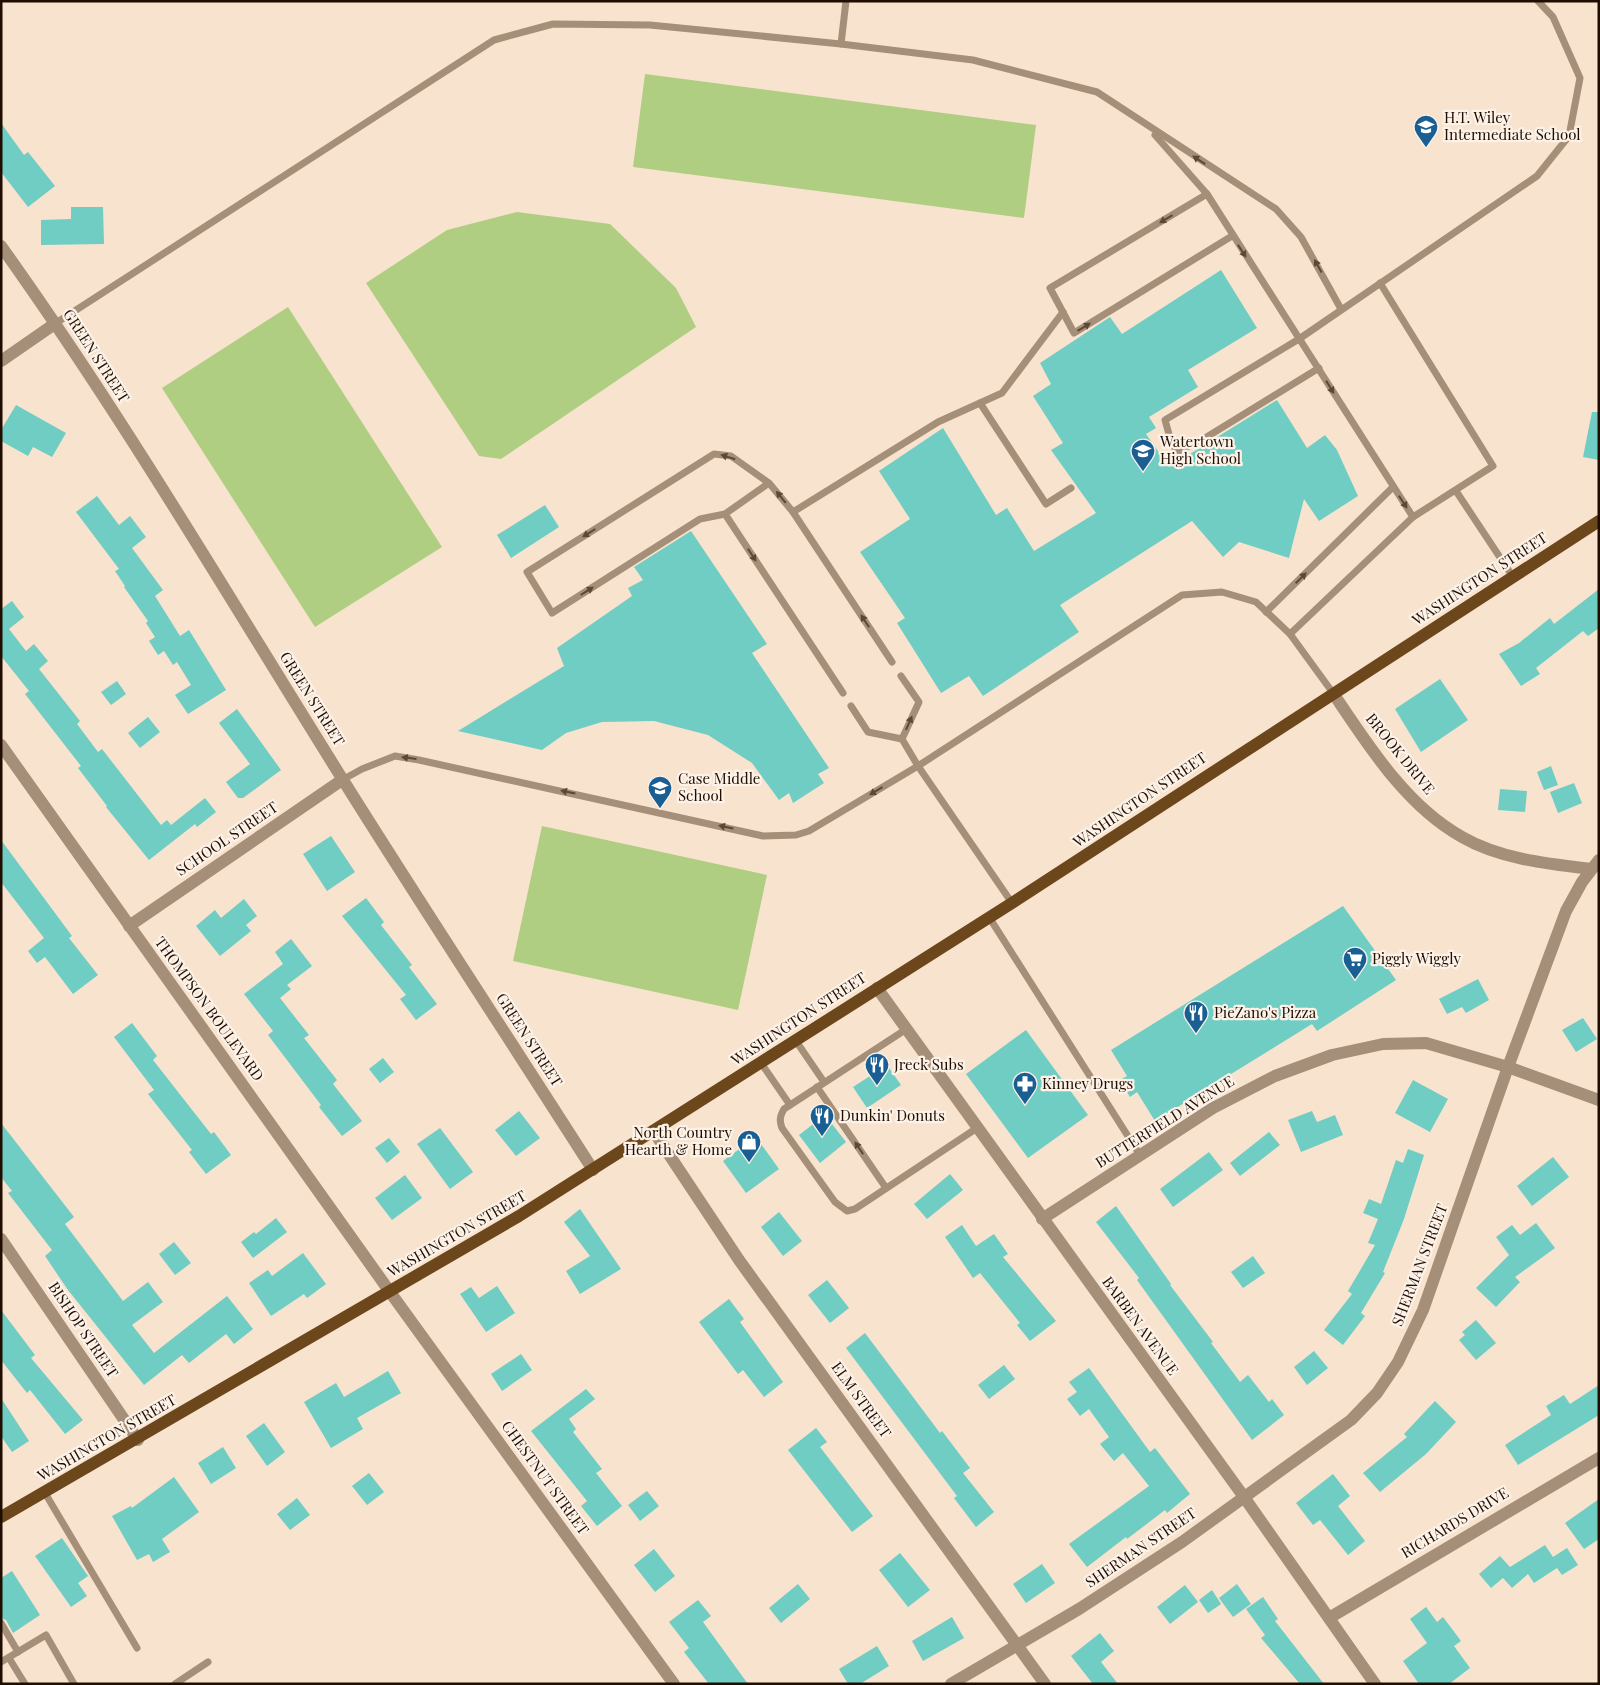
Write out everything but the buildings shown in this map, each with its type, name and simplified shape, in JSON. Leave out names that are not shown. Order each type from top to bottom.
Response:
[{"type":"main road","name":"WASHINGTON STREET","points":[[1,1517],[138,1440],[520,1216],[1012,903],[1599,521]]},
{"type":"street","name":"GREEN STREET","points":[[1,246],[56,323],[192,535],[342,780],[593,1170]]},
{"type":"street","points":[[1,361],[56,323]]},
{"type":"street","name":"BROOK DRIVE","points":[[1333,693],[1353,724],[1409,795],[1442,825],[1463,838],[1487,849],[1550,864],[1595,865]]},
{"type":"street","name":"THOMPSON BOULEVARD","points":[[1,745],[390,1292]]},
{"type":"street","name":"SCHOOL STREET","points":[[129,926],[342,780]]},
{"type":"street","name":"SHERMAN STREET","points":[[951,1684],[1079,1609],[1174,1547],[1351,1420],[1377,1393],[1398,1362],[1423,1310],[1508,1067],[1566,911],[1595,865]]},
{"type":"street","name":"BARBEN AVENUE","points":[[877,988],[905,1030],[1244,1497],[1375,1684]]},
{"type":"street","name":"BUTTERFIELD AVENUE","points":[[1042,1219],[1213,1108],[1275,1076],[1332,1055],[1383,1044],[1426,1043],[1508,1067],[1599,1100]]},
{"type":"street","name":"ELM STREET","points":[[654,1132],[740,1260],[1045,1684]]},
{"type":"street","name":"BISHOP STREET","points":[[1,1239],[138,1440]]},
{"type":"street","name":"CHESTNUT STREET","points":[[390,1292],[674,1684]]},
{"type":"street","name":"RICHARDS DRIVE","points":[[1328,1618],[1599,1458]]},
{"type":"lane","points":[[841,44],[846,1]]},
{"type":"lane","points":[[1319,368],[1179,452],[1172,445],[1166,420],[1299,339],[1537,176],[1569,136],[1580,78],[1553,18],[1538,1]]},
{"type":"lane","points":[[56,323],[494,40],[553,24],[650,25],[841,44],[973,60],[1097,92],[1276,209],[1301,237],[1341,309]]},
{"type":"lane","points":[[1148,127],[1207,194],[1232,236],[1319,368],[1413,517]]},
{"type":"lane","points":[[1207,194],[1050,288],[1074,333],[1232,236]]},
{"type":"lane","points":[[1290,634],[1413,517],[1493,466],[1380,283]]},
{"type":"lane","points":[[793,512],[938,422],[1002,393],[1063,312]]},
{"type":"lane","points":[[980,403],[1046,504],[1071,488]]},
{"type":"lane","points":[[770,483],[725,514],[700,519],[552,613],[527,572],[714,454],[731,456],[770,483],[793,512],[892,662]]},
{"type":"lane","points":[[1266,612],[1393,487]]},
{"type":"lane","points":[[1456,491],[1513,577]]},
{"type":"lane","points":[[725,514],[843,693]]},
{"type":"lane","points":[[342,780],[362,769],[395,756],[763,836],[796,835],[809,831],[918,766],[1182,595],[1222,592],[1256,602],[1290,634],[1333,693]]},
{"type":"lane","points":[[901,676],[919,702],[902,739]]},
{"type":"lane","points":[[851,706],[868,732],[902,739],[918,766],[1012,903]]},
{"type":"lane","points":[[989,917],[1140,1154]]},
{"type":"lane","points":[[905,1030],[790,1105],[781,1114],[780,1122],[782,1128],[841,1208],[847,1211],[855,1209],[977,1128]]},
{"type":"lane","points":[[796,1041],[821,1085],[886,1188]]},
{"type":"lane","points":[[761,1063],[790,1105]]},
{"type":"lane","points":[[45,1493],[137,1648]]},
{"type":"lane","points":[[1,1623],[18,1652]]},
{"type":"lane","points":[[1,1662],[46,1634],[74,1684]]},
{"type":"lane","points":[[9,1658],[25,1684]]},
{"type":"lane","points":[[175,1684],[208,1662]]},
{"type":"green space","points":[[645,74],[1036,125],[1024,218],[633,167]]},
{"type":"green space","points":[[517,212],[610,224],[676,288],[696,327],[501,459],[479,456],[366,283],[447,230]]},
{"type":"green space","points":[[288,307],[442,547],[315,627],[162,388]]},
{"type":"green space","points":[[542,826],[767,875],[738,1010],[513,961]]},
{"type":"place","name":"H.T. Wiley Intermediate School","points":[[1426,148]]},
{"type":"place","name":"Watertown High School","points":[[1143,472]]},
{"type":"place","name":"Case Middle School","points":[[660,809]]},
{"type":"place","name":"Piggly Wiggly","points":[[1355,980]]},
{"type":"place","name":"PieZano's Pizza","points":[[1196,1034]]},
{"type":"place","name":"Jreck Subs","points":[[877,1086]]},
{"type":"place","name":"Kinney Drugs","points":[[1025,1105]]},
{"type":"place","name":"Dunkin' Donuts","points":[[822,1137]]},
{"type":"place","name":"North Country Hearth & Home","points":[[749,1163]]}]
